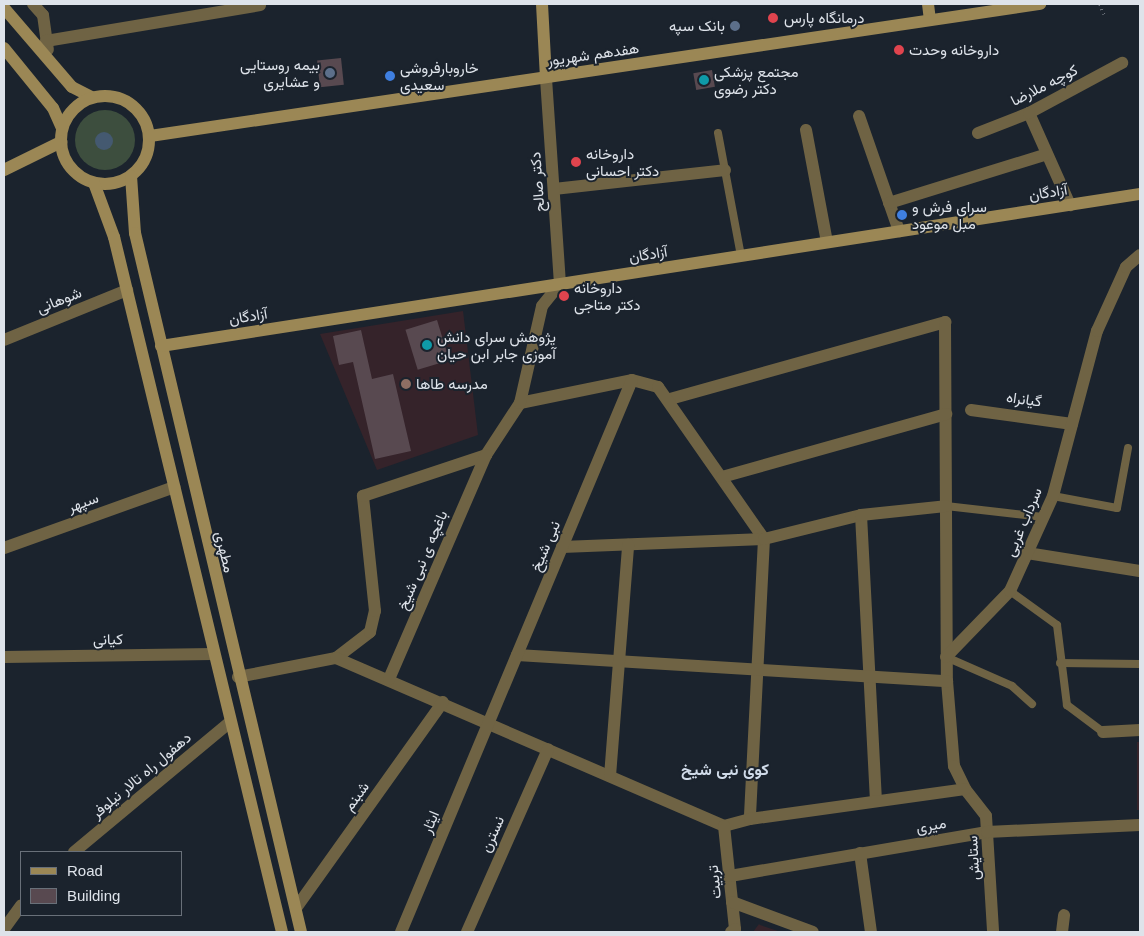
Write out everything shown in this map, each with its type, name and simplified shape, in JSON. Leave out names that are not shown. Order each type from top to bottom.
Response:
[{"type":"main road","points":[[542,4],[546,77]]},
{"type":"main road","points":[[928,4],[930,20]]},
{"type":"main road","name":"هفدهم شهریور","points":[[150,136],[1040,4]]},
{"type":"main road","points":[[4,8],[72,87],[92,97]]},
{"type":"main road","points":[[4,48],[53,108],[62,128],[61,142],[70,168],[94,183],[108,184],[131,176],[143,163],[150,136],[143,117],[129,102],[116,96],[92,97],[77,106],[62,128]]},
{"type":"main road","points":[[4,170],[61,142]]},
{"type":"main road","name":"مطهری","points":[[131,176],[135,233],[238,677],[301,932]]},
{"type":"main road","points":[[94,183],[114,237],[213,654],[282,932]]},
{"type":"main road","name":"آزادگان","points":[[161,346],[1140,194]]},
{"type":"street","points":[[33,4],[43,15],[50,63]]},
{"type":"street","points":[[46,41],[260,5]]},
{"type":"street","name":"کوچه ملارضا","points":[[978,133],[1029,113],[1122,63]]},
{"type":"street","name":"دکتر صالح","points":[[546,77],[560,284]]},
{"type":"street","points":[[1029,113],[1070,205]]},
{"type":"street","points":[[859,116],[899,231]]},
{"type":"street","points":[[806,130],[827,242]]},
{"type":"street","points":[[889,203],[1047,154]]},
{"type":"street","points":[[554,189],[725,170]]},
{"type":"street","name":"سرداب غربی","points":[[946,657],[1010,591],[1053,496],[1097,332],[1126,267],[1140,255]]},
{"type":"street","points":[[560,284],[542,306],[520,403],[632,380],[658,387],[670,398],[764,540],[750,818]]},
{"type":"street","name":"شوهانی","points":[[4,340],[127,290]]},
{"type":"street","points":[[336,658],[389,678],[488,725],[548,749],[724,826],[750,818],[965,789],[954,766],[946,657],[946,322],[670,398]]},
{"type":"street","name":"نبی شیخ","points":[[488,725],[632,380]]},
{"type":"street","name":"باغچه ی نبی شیخ","points":[[389,678],[486,455],[520,403]]},
{"type":"street","name":"گیانراه","points":[[970,410],[1072,424]]},
{"type":"street","points":[[722,477],[946,414]]},
{"type":"street","points":[[238,677],[336,658],[370,632],[375,611],[363,496],[486,455]]},
{"type":"street","name":"سپهر","points":[[4,548],[174,487]]},
{"type":"street","points":[[562,547],[764,540],[861,515],[946,506]]},
{"type":"street","points":[[861,515],[871,677],[876,801]]},
{"type":"street","points":[[610,776],[628,545]]},
{"type":"street","points":[[1027,553],[1140,571]]},
{"type":"street","name":"کیانی","points":[[4,657],[213,654]]},
{"type":"street","points":[[517,655],[947,681]]},
{"type":"street","name":"شبنم","points":[[296,908],[443,702]]},
{"type":"street","name":"دهفول راه تالار نیلوفر","points":[[75,851],[230,722]]},
{"type":"street","name":"ایثار","points":[[401,932],[488,725]]},
{"type":"street","points":[[1103,732],[1140,730]]},
{"type":"street","name":"نسترن","points":[[467,932],[548,749]]},
{"type":"street","name":"ستایش","points":[[965,789],[986,816],[993,932]]},
{"type":"street","name":"میری","points":[[730,876],[987,832],[1140,825]]},
{"type":"street","name":"تربیت","points":[[724,826],[735,929],[731,932]]},
{"type":"street","points":[[860,853],[871,932]]},
{"type":"street","points":[[732,902],[813,932]]},
{"type":"street","points":[[4,929],[20,907]]},
{"type":"street","points":[[1062,932],[1064,914]]},
{"type":"lane","points":[[718,132],[741,256]]},
{"type":"lane","points":[[1053,496],[1118,508],[1128,448]]},
{"type":"lane","points":[[946,506],[1043,518]]},
{"type":"lane","points":[[1010,591],[1057,625],[1060,663],[1067,705],[1103,732]]},
{"type":"lane","points":[[946,657],[1012,686],[1032,704]]},
{"type":"lane","points":[[1060,663],[1140,664]]},
{"type":"path","points":[[1100,4],[1104,14]]},
{"type":"shaded area","name":"مدرسه طاها","points":[[463,311],[478,435],[377,470],[320,334]]},
{"type":"shaded area","points":[[1137,742],[1140,742],[1140,810],[1137,810]]},
{"type":"shaded area","points":[[760,925],[781,932],[753,932]]},
{"type":"green space","points":[[105,110],[122,115],[130,123],[135,140],[130,157],[122,165],[105,170],[88,165],[80,157],[75,140],[80,123],[88,115]]},
{"type":"water","points":[[104,132],[110,135],[113,141],[110,147],[104,150],[98,147],[95,141],[98,135]]},
{"type":"building","name":"بیمه روستایی و عشایری","points":[[341,58],[344,85],[320,87],[317,61]]},
{"type":"building","name":"مجتمع پزشکی دکتر رضوی","points":[[712,70],[715,87],[696,90],[693,73]]},
{"type":"building","name":"پژوهش سرای دانش آموزی جابر ابن حیان","points":[[437,320],[449,360],[418,370],[405,330]]},
{"type":"building","points":[[361,330],[372,379],[393,374],[411,451],[375,459],[353,362],[339,365],[333,336]]},
{"type":"place","name":"درمانگاه پارس","points":[[773,18]]},
{"type":"place","name":"بانک سپه","points":[[735,26]]},
{"type":"place","name":"داروخانه وحدت","points":[[899,50]]},
{"type":"place","name":"بیمه روستایی و عشایری","points":[[330,73]]},
{"type":"place","name":"خاروبارفروشی سعیدی","points":[[390,76]]},
{"type":"place","name":"مجتمع پزشکی دکتر رضوی","points":[[704,80]]},
{"type":"place","name":"داروخانه دکتر احسانی","points":[[576,162]]},
{"type":"place","name":"سرای فرش و مبل موعود","points":[[902,215]]},
{"type":"place","name":"داروخانه دکتر متاجی","points":[[564,296]]},
{"type":"place","name":"پژوهش سرای دانش آموزی جابر ابن حیان","points":[[427,345]]},
{"type":"place","name":"مدرسه طاها","points":[[406,384]]},
{"type":"district","name":"کوی نبی شیخ","points":[[725,770]]}]
